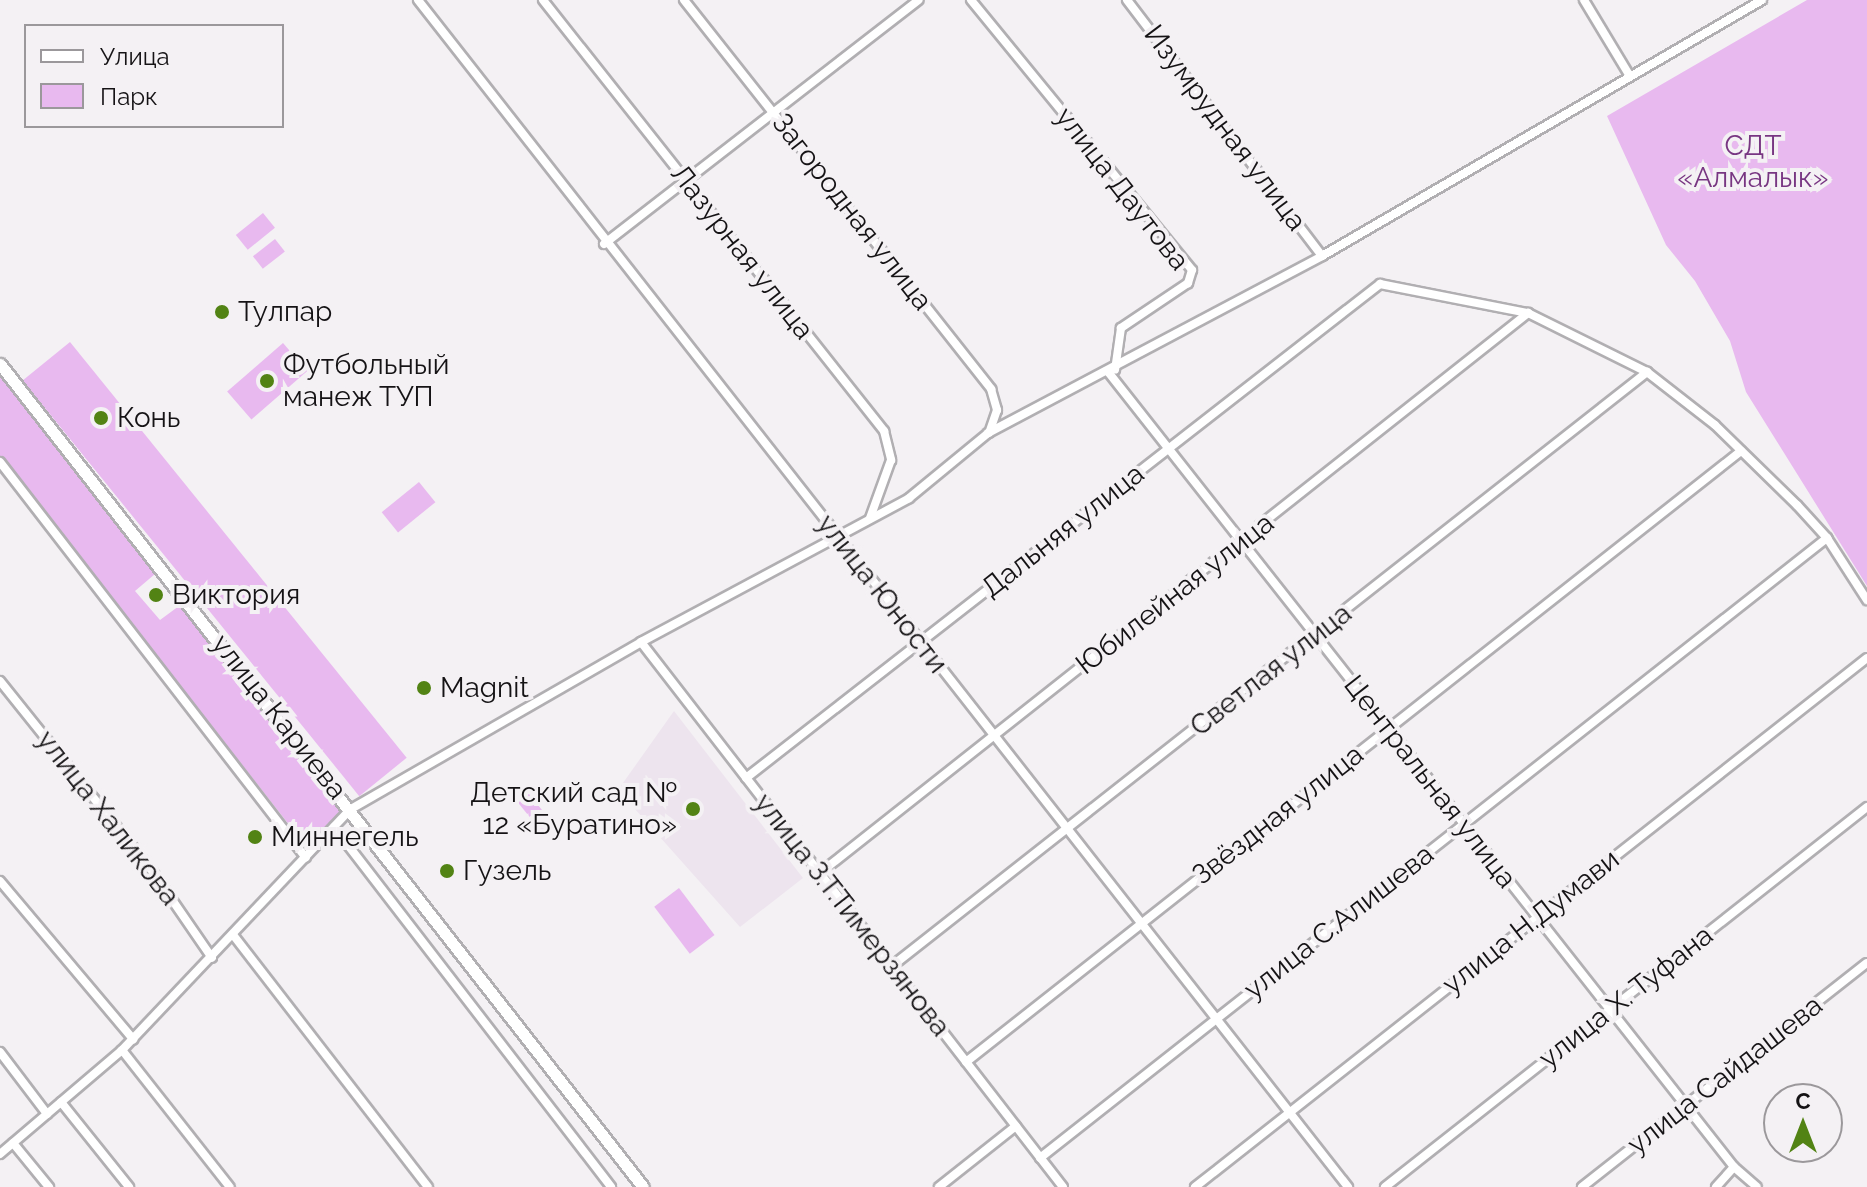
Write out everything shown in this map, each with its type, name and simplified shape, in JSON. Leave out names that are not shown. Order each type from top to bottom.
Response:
[{"type":"main road","name":"улица Кариева","points":[[0,364],[351,809],[643,1187]]},
{"type":"street","name":"улица Юности","points":[[418,0],[604,244],[1143,922],[1348,1187]]},
{"type":"street","name":"Лазурная улица","points":[[543,0],[884,431],[891,460],[870,518]]},
{"type":"street","name":"Загородная улица","points":[[684,0],[991,389],[997,410],[988,433]]},
{"type":"street","points":[[604,244],[918,0]]},
{"type":"street","name":"улица Даутова","points":[[971,0],[1192,270],[1188,283],[1121,328],[1112,371]]},
{"type":"street","name":"Изумрудная улица","points":[[1127,0],[1322,256]]},
{"type":"street","points":[[1584,0],[1628,73]]},
{"type":"street","points":[[0,1154],[122,1050],[234,936],[351,809],[641,642],[909,498],[988,433],[1112,371],[1322,256],[1744,4],[1762,0]]},
{"type":"street","name":"Дальняя улица","points":[[746,778],[1380,284],[1528,313]]},
{"type":"street","points":[[1528,313],[1647,372],[1741,451],[1827,538],[1867,600]]},
{"type":"street","name":"Юбилейная улица","points":[[820,873],[1528,313]]},
{"type":"street","name":"Центральная улица","points":[[1112,371],[1167,450],[1734,1167],[1757,1187]]},
{"type":"street","name":"Светлая улица","points":[[892,966],[1315,637],[1647,372]]},
{"type":"street","name":"Звёздная улица","points":[[966,1062],[1741,451]]},
{"type":"street","points":[[0,462],[306,858]]},
{"type":"street","name":"улица С.Алишева","points":[[1040,1158],[1827,538]]},
{"type":"street","name":"улица З.Т.Тимерзянова","points":[[641,642],[1063,1187]]},
{"type":"street","name":"улица Н.Думави","points":[[1195,1187],[1867,658]]},
{"type":"street","name":"улица Халикова","points":[[0,681],[153,872],[212,958]]},
{"type":"street","name":"улица Х. Туфана","points":[[1385,1187],[1867,807]]},
{"type":"street","points":[[334,827],[611,1187]]},
{"type":"street","points":[[0,881],[133,1039]]},
{"type":"street","points":[[234,936],[428,1187]]},
{"type":"street","name":"улица Сайдашева","points":[[1582,1187],[1867,963]]},
{"type":"street","points":[[122,1050],[230,1187]]},
{"type":"street","points":[[0,1052],[47,1114]]},
{"type":"street","points":[[61,1102],[129,1187]]},
{"type":"street","points":[[939,1187],[1016,1126]]},
{"type":"street","points":[[13,1143],[49,1187]]},
{"type":"street","points":[[1716,1187],[1734,1167]]},
{"type":"shaded area","name":"Детский сад № 12 «Буратино»","points":[[674,711],[803,878],[740,927],[618,790]]},
{"type":"green space","name":"СДТ «Алмалык»","points":[[1807,0],[1867,0],[1867,586],[1746,392],[1730,341],[1695,281],[1666,245],[1607,116]]},
{"type":"green space","points":[[263,213],[275,228],[248,250],[236,235]]},
{"type":"green space","points":[[275,239],[285,252],[263,269],[253,256]]},
{"type":"green space","points":[[70,342],[407,758],[359,796],[23,380]]},
{"type":"green space","name":"Футбольный манеж ТУП","points":[[283,343],[307,371],[251,419],[227,392]]},
{"type":"green space","points":[[0,376],[155,574],[135,591],[160,620],[179,606],[342,809],[308,849],[0,456]]},
{"type":"green space","points":[[419,482],[435,502],[398,532],[382,512]]},
{"type":"green space","points":[[529,794],[553,824],[542,832],[518,803]]},
{"type":"green space","points":[[679,888],[715,935],[690,954],[654,907]]},
{"type":"place","name":"Тулпар","points":[[222,312]]},
{"type":"place","name":"Футбольный манеж ТУП","points":[[267,381]]},
{"type":"place","name":"Конь","points":[[101,418]]},
{"type":"place","name":"Виктория","points":[[156,595]]},
{"type":"place","name":"Magnit","points":[[424,688]]},
{"type":"place","name":"Детский сад № 12 «Буратино»","points":[[693,809]]},
{"type":"place","name":"Миннегель","points":[[255,837]]},
{"type":"place","name":"Гузель","points":[[447,871]]}]
